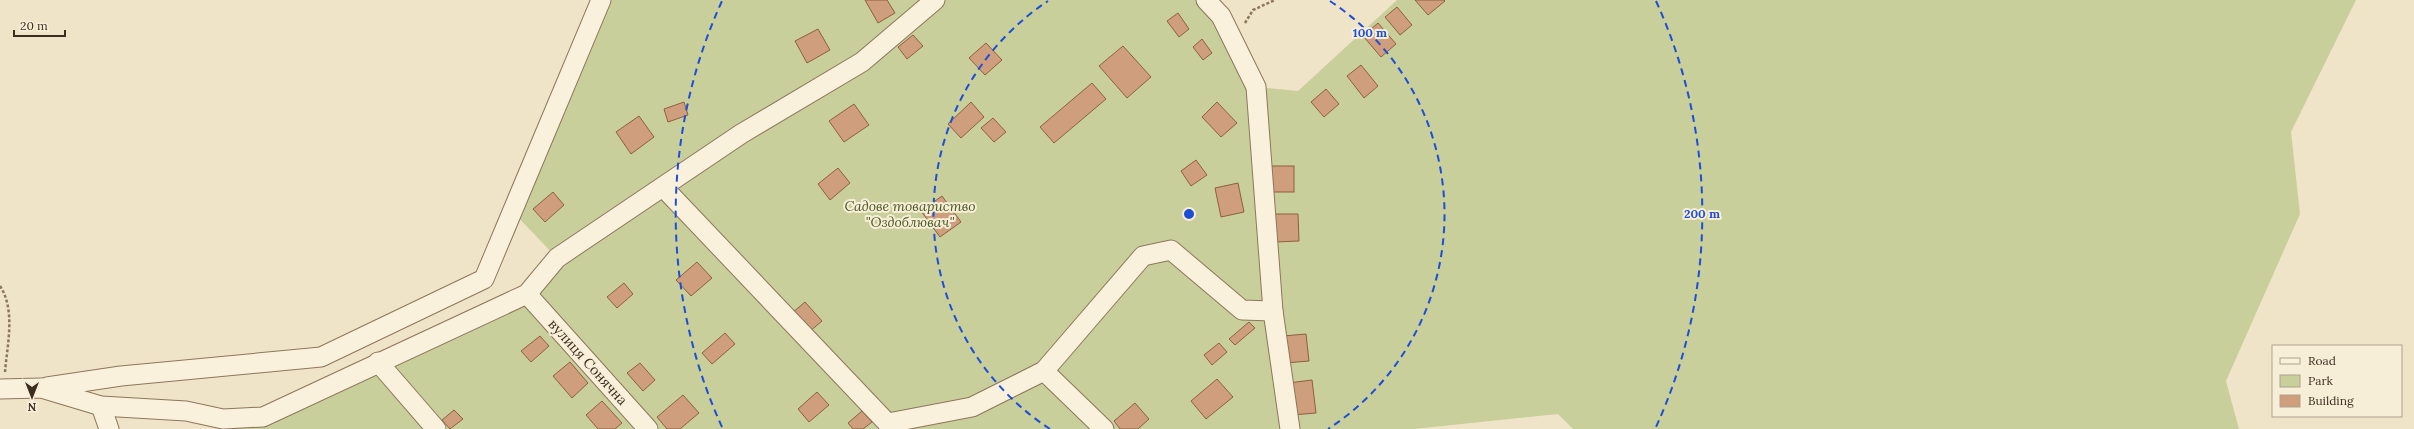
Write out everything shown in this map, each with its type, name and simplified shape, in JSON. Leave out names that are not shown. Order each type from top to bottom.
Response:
[{"type":"street","points":[[2,389],[42,388],[121,376],[321,357],[484,279],[601,0]]},
{"type":"street","points":[[42,388],[101,406],[186,411],[222,419],[263,417],[378,362],[527,294],[557,258],[741,134],[862,62],[935,0]]},
{"type":"street","points":[[1206,0],[1221,16],[1256,87],[1273,311],[1290,429]]},
{"type":"street","points":[[663,187],[890,426],[972,407],[1044,371],[1143,256],[1171,250],[1242,310],[1273,311]]},
{"type":"street","name":"вулиця Сонячна","points":[[527,294],[648,429]]},
{"type":"street","points":[[378,362],[436,429]]},
{"type":"street","points":[[1044,371],[1104,429]]},
{"type":"street","points":[[101,406],[109,429]]},
{"type":"street","points":[[186,411],[203,429]]},
{"type":"path","points":[[1243,26],[1253,10],[1275,0]]},
{"type":"path","points":[[0,286],[4,292],[10,321],[2,389]]},
{"type":"green space","name":"Садове товариство \"Оздоблювач\"","points":[[601,0],[1206,0],[1256,87],[1298,91],[1397,0],[2356,0],[2291,132],[2300,214],[2226,381],[2239,429],[1573,429],[1558,414],[1414,429],[221,429],[223,419],[263,417],[527,294],[557,258],[512,211]]},
{"type":"building","points":[[865,0],[887,0],[895,13],[878,23]]},
{"type":"building","points":[[1415,0],[1444,0],[1445,1],[1428,15]]},
{"type":"building","points":[[1397,7],[1412,25],[1400,35],[1385,17]]},
{"type":"building","points":[[1178,13],[1189,29],[1179,37],[1167,21]]},
{"type":"building","points":[[1378,23],[1396,44],[1381,57],[1363,36]]},
{"type":"building","points":[[818,29],[830,50],[807,63],[795,41]]},
{"type":"building","points":[[913,35],[923,46],[907,59],[898,47]]},
{"type":"building","points":[[1202,39],[1212,53],[1203,60],[1193,47]]},
{"type":"building","points":[[986,43],[1002,60],[985,75],[969,58]]},
{"type":"building","points":[[1123,46],[1151,77],[1127,98],[1099,66]]},
{"type":"building","points":[[1361,65],[1378,86],[1364,98],[1347,76]]},
{"type":"building","points":[[1092,83],[1106,99],[1054,143],[1040,127]]},
{"type":"building","points":[[1326,89],[1339,104],[1324,117],[1311,102]]},
{"type":"building","points":[[684,102],[688,115],[668,122],[664,109]]},
{"type":"building","points":[[971,102],[984,117],[961,138],[948,124]]},
{"type":"building","points":[[1217,102],[1237,123],[1221,137],[1202,117]]},
{"type":"building","points":[[854,104],[869,125],[844,142],[829,121]]},
{"type":"building","points":[[639,116],[654,137],[631,154],[616,132]]},
{"type":"building","points":[[993,118],[1006,132],[994,142],[981,128]]},
{"type":"building","points":[[1196,160],[1207,175],[1191,186],[1181,171]]},
{"type":"building","points":[[1270,166],[1294,166],[1294,192],[1270,192]]},
{"type":"building","points":[[838,168],[850,183],[830,200],[818,184]]},
{"type":"building","points":[[1238,183],[1244,212],[1221,217],[1215,188]]},
{"type":"building","points":[[553,192],[564,205],[545,222],[533,209]]},
{"type":"building","points":[[942,196],[961,222],[940,237],[921,211]]},
{"type":"building","points":[[1275,214],[1298,214],[1299,241],[1275,242]]},
{"type":"building","points":[[697,262],[712,278],[691,296],[676,280]]},
{"type":"building","points":[[624,283],[633,294],[617,308],[607,297]]},
{"type":"building","points":[[805,302],[822,321],[809,332],[792,313]]},
{"type":"building","points":[[1249,322],[1255,328],[1235,345],[1229,339]]},
{"type":"building","points":[[725,333],[735,344],[712,364],[702,353]]},
{"type":"building","points":[[1306,334],[1309,361],[1285,363],[1283,336]]},
{"type":"building","points":[[540,336],[549,346],[531,362],[521,351]]},
{"type":"building","points":[[1219,343],[1227,352],[1212,365],[1204,355]]},
{"type":"building","points":[[570,362],[588,383],[572,398],[553,376]]},
{"type":"building","points":[[640,363],[655,380],[643,391],[627,373]]},
{"type":"building","points":[[1217,379],[1233,397],[1206,419],[1191,401]]},
{"type":"building","points":[[1312,380],[1316,413],[1292,415],[1288,383]]},
{"type":"building","points":[[817,392],[829,405],[809,422],[798,409]]},
{"type":"building","points":[[683,395],[699,413],[680,429],[667,429],[657,417]]},
{"type":"building","points":[[602,401],[622,423],[615,429],[598,429],[586,415]]},
{"type":"building","points":[[1135,403],[1149,419],[1138,429],[1120,429],[1114,421]]},
{"type":"building","points":[[454,410],[463,419],[450,429],[442,420]]},
{"type":"building","points":[[862,411],[872,422],[863,429],[853,429],[848,423]]}]
